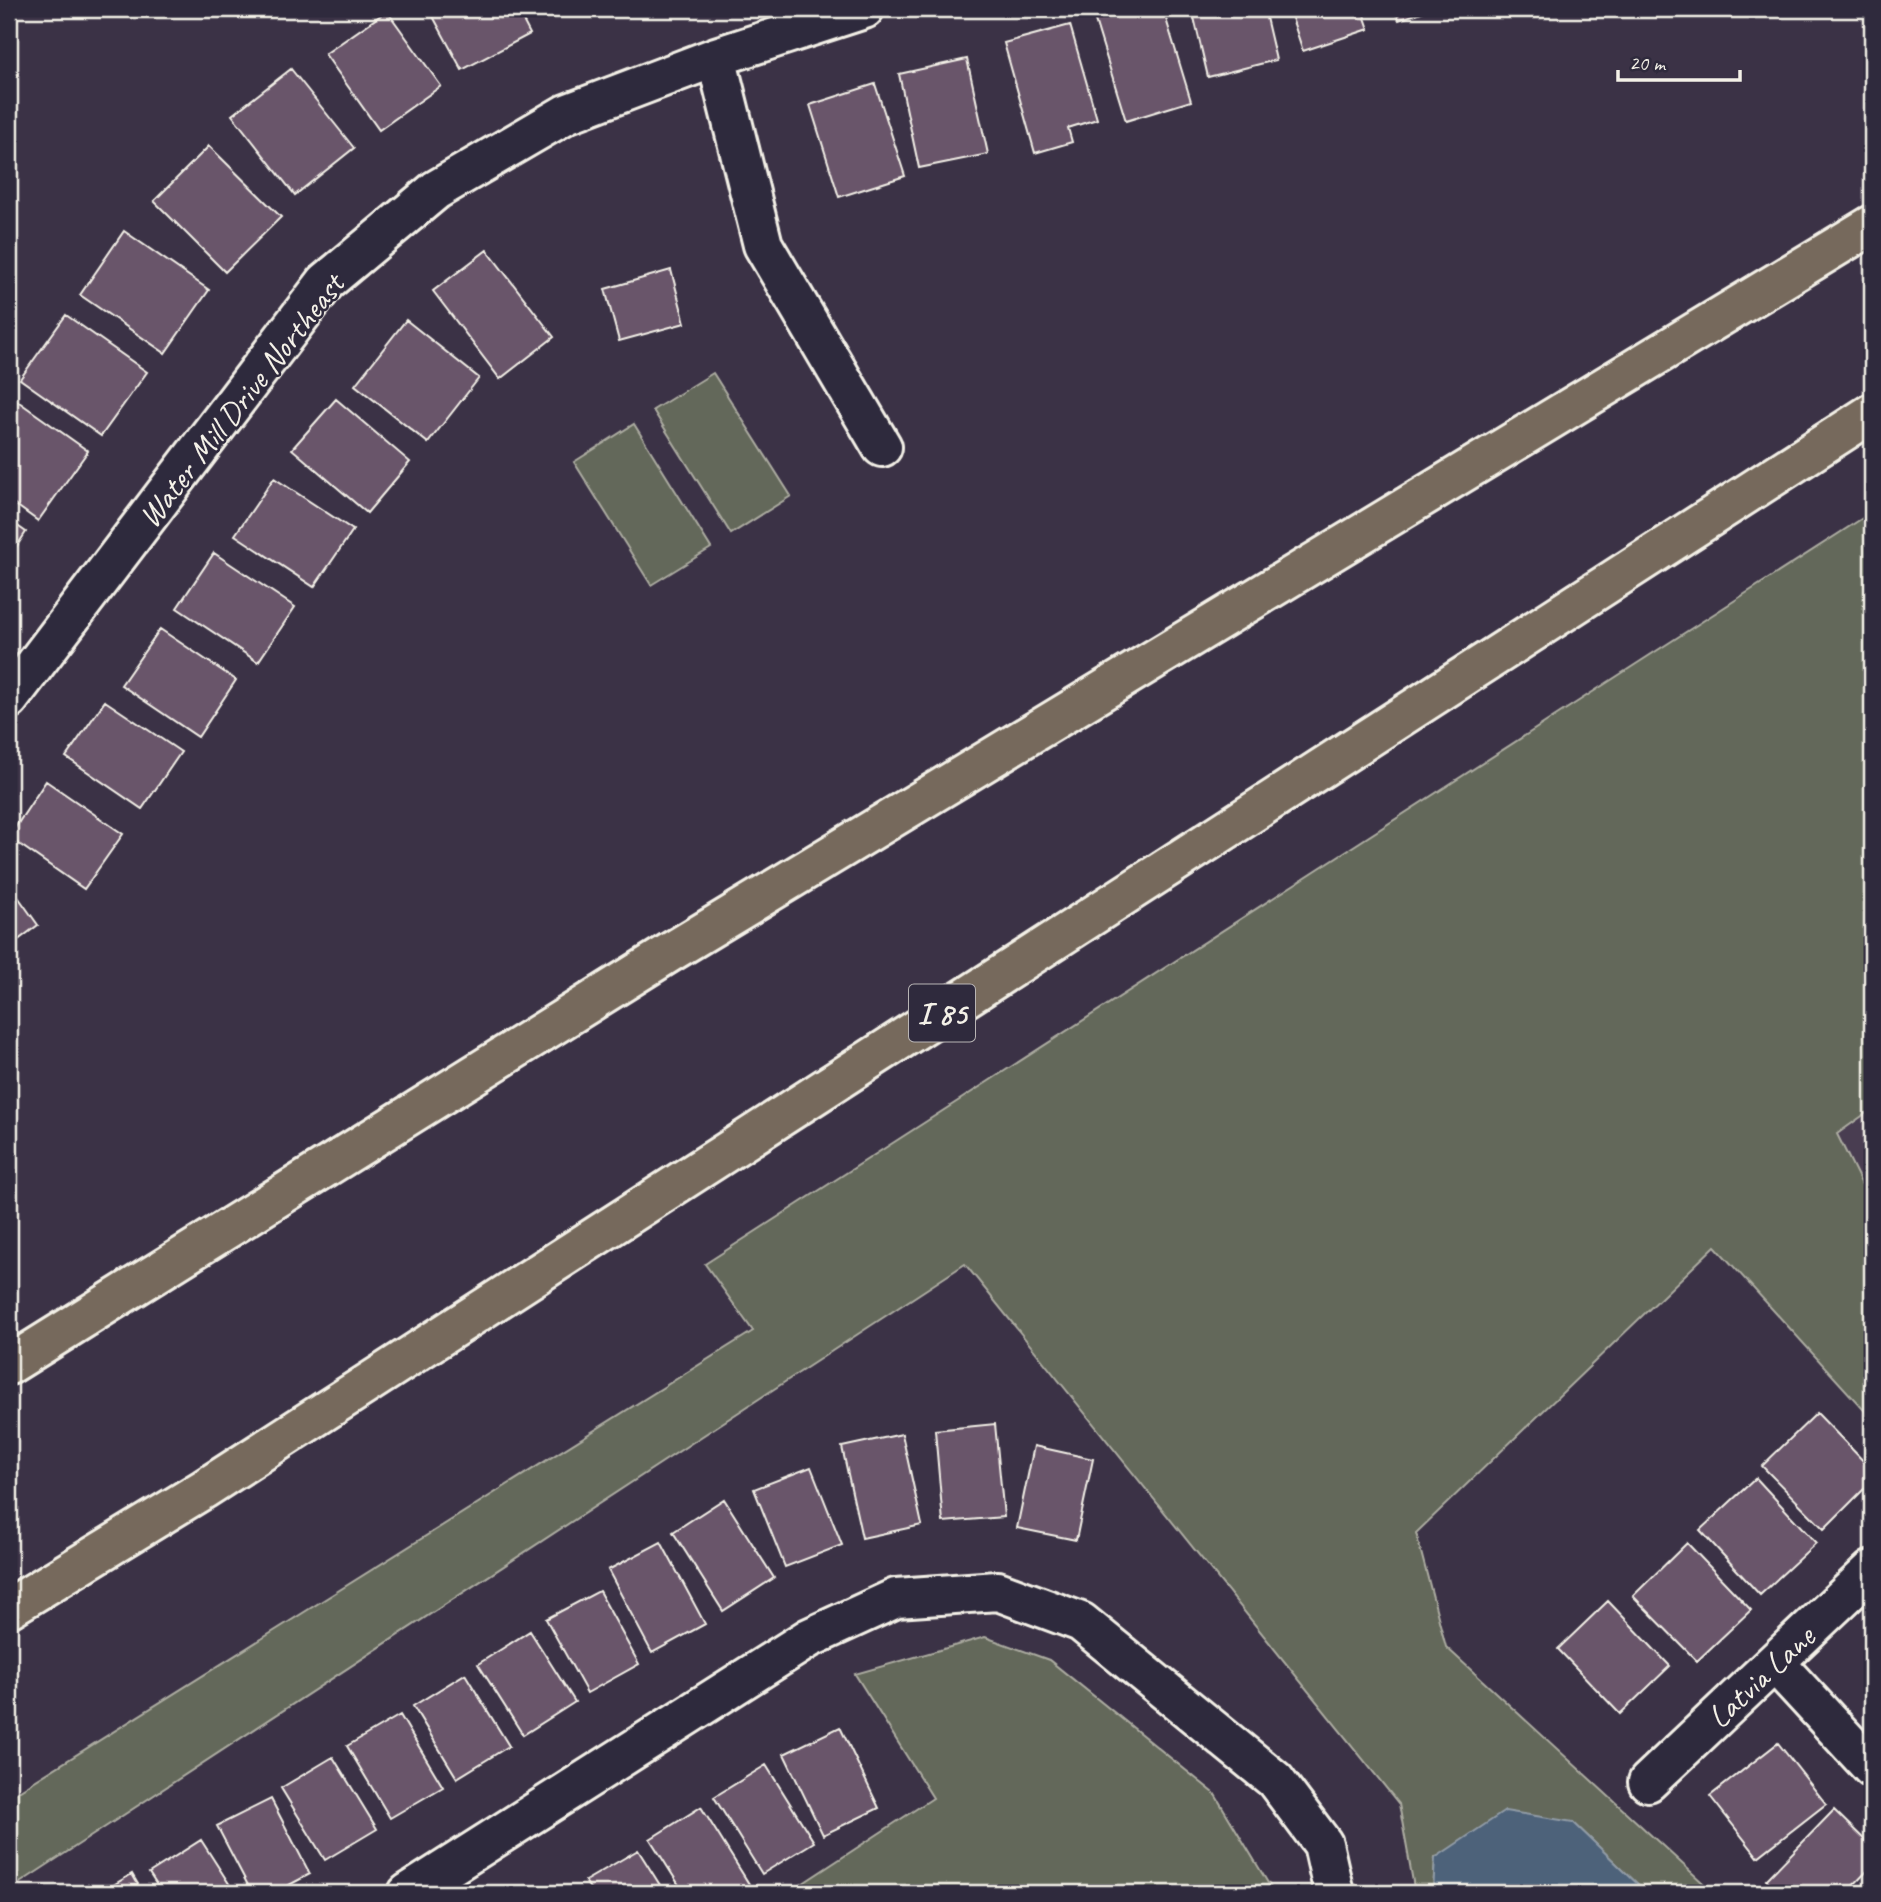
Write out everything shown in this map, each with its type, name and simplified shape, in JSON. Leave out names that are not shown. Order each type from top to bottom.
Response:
[{"type":"highway","points":[[9,1365],[669,953],[1872,225]]},
{"type":"highway","name":"I 85","points":[[9,1608],[204,1489],[1872,413]]},
{"type":"street","name":"Water Mill Drive Northeast","points":[[9,699],[326,282],[436,190],[566,114],[716,57],[864,9]]},
{"type":"street","points":[[716,57],[763,245],[882,447]]},
{"type":"street","name":"Latvia Lane","points":[[1648,1782],[1872,1570]]},
{"type":"street","points":[[408,1893],[809,1638],[896,1598],[998,1591],[1081,1622],[1275,1780],[1323,1844],[1334,1893]]},
{"type":"street","points":[[1775,1663],[1872,1768]]},
{"type":"shaded area","points":[[713,373],[791,496],[731,534],[653,410]]},
{"type":"shaded area","points":[[634,424],[711,548],[651,585],[574,462]]},
{"type":"shaded area","points":[[1872,512],[1872,1109],[1837,1134],[1872,1205],[1872,1419],[1715,1246],[1416,1533],[1446,1647],[1714,1893],[1647,1893],[1573,1822],[1435,1857],[1433,1893],[1415,1893],[1399,1804],[965,1264],[9,1890],[9,1797],[753,1331],[705,1264]]},
{"type":"shaded area","points":[[1872,1109],[1872,1205],[1837,1134]]},
{"type":"shaded area","points":[[985,1637],[1049,1660],[1214,1793],[1274,1893],[788,1893],[933,1798],[855,1674]]},
{"type":"water","points":[[1505,1811],[1573,1822],[1647,1893],[1433,1893],[1435,1858]]},
{"type":"building","points":[[429,9],[517,9],[530,34],[462,70]]},
{"type":"building","points":[[541,9],[579,9],[544,19]]},
{"type":"building","points":[[1121,9],[1163,9],[1191,101],[1126,121],[1094,17]]},
{"type":"building","points":[[1192,9],[1264,9],[1276,60],[1208,77]]},
{"type":"building","points":[[1289,9],[1362,9],[1369,29],[1303,51]]},
{"type":"building","points":[[1395,9],[1430,9],[1399,20]]},
{"type":"building","points":[[387,11],[441,86],[379,130],[325,54]]},
{"type":"building","points":[[1070,25],[1097,119],[1068,128],[1072,142],[1035,153],[1004,43]]},
{"type":"building","points":[[967,59],[988,154],[919,168],[899,74]]},
{"type":"building","points":[[291,69],[354,148],[295,195],[232,115]]},
{"type":"building","points":[[875,84],[905,176],[839,197],[810,105]]},
{"type":"building","points":[[209,146],[281,217],[225,272],[154,201]]},
{"type":"building","points":[[124,231],[209,290],[165,353],[80,295]]},
{"type":"building","points":[[487,250],[554,337],[500,379],[433,291]]},
{"type":"building","points":[[671,270],[685,323],[619,341],[605,289]]},
{"type":"building","points":[[66,315],[147,372],[101,436],[20,379]]},
{"type":"building","points":[[406,320],[479,378],[428,443],[355,385]]},
{"type":"building","points":[[9,395],[88,451],[38,521],[9,500]]},
{"type":"building","points":[[336,399],[410,462],[367,513],[292,449]]},
{"type":"building","points":[[274,478],[353,530],[314,587],[235,535]]},
{"type":"building","points":[[9,520],[26,532],[9,558]]},
{"type":"building","points":[[214,553],[295,607],[258,662],[177,608]]},
{"type":"building","points":[[160,629],[236,680],[198,737],[121,685]]},
{"type":"building","points":[[105,701],[181,752],[142,809],[66,757]]},
{"type":"building","points":[[46,781],[123,834],[84,889],[9,837]]},
{"type":"building","points":[[9,884],[38,925],[9,947]]},
{"type":"building","points":[[1817,1413],[1872,1470],[1872,1481],[1824,1529],[1762,1466]]},
{"type":"building","points":[[995,1424],[1004,1517],[943,1522],[935,1430]]},
{"type":"building","points":[[902,1434],[922,1525],[862,1538],[842,1447]]},
{"type":"building","points":[[1034,1446],[1093,1459],[1076,1540],[1017,1528]]},
{"type":"building","points":[[811,1467],[842,1545],[785,1567],[754,1489]]},
{"type":"building","points":[[1756,1478],[1816,1543],[1760,1595],[1700,1530]]},
{"type":"building","points":[[724,1499],[774,1578],[723,1611],[673,1532]]},
{"type":"building","points":[[661,1542],[705,1624],[652,1653],[608,1570]]},
{"type":"building","points":[[1687,1543],[1751,1610],[1697,1661],[1633,1596]]},
{"type":"building","points":[[599,1591],[639,1664],[587,1693],[546,1619]]},
{"type":"building","points":[[1608,1601],[1670,1666],[1620,1714],[1558,1649]]},
{"type":"building","points":[[530,1631],[575,1702],[523,1735],[478,1664]]},
{"type":"building","points":[[1872,1648],[1872,1666],[1863,1656]]},
{"type":"building","points":[[465,1674],[509,1746],[457,1778],[413,1706]]},
{"type":"building","points":[[400,1715],[443,1787],[390,1818],[347,1746]]},
{"type":"building","points":[[840,1727],[879,1808],[823,1835],[784,1754]]},
{"type":"building","points":[[1778,1743],[1826,1804],[1758,1857],[1710,1796]]},
{"type":"building","points":[[333,1757],[377,1829],[325,1860],[281,1788]]},
{"type":"building","points":[[766,1765],[814,1842],[762,1874],[714,1797]]},
{"type":"building","points":[[271,1799],[310,1874],[274,1893],[252,1893],[217,1826]]},
{"type":"building","points":[[701,1807],[749,1884],[734,1893],[684,1893],[650,1839]]},
{"type":"building","points":[[1834,1810],[1872,1847],[1872,1866],[1846,1893],[1780,1893],[1766,1880]]},
{"type":"building","points":[[201,1840],[235,1893],[162,1893],[149,1873]]},
{"type":"building","points":[[638,1850],[665,1893],[593,1893],[585,1881]]},
{"type":"building","points":[[132,1874],[143,1893],[100,1893]]}]
